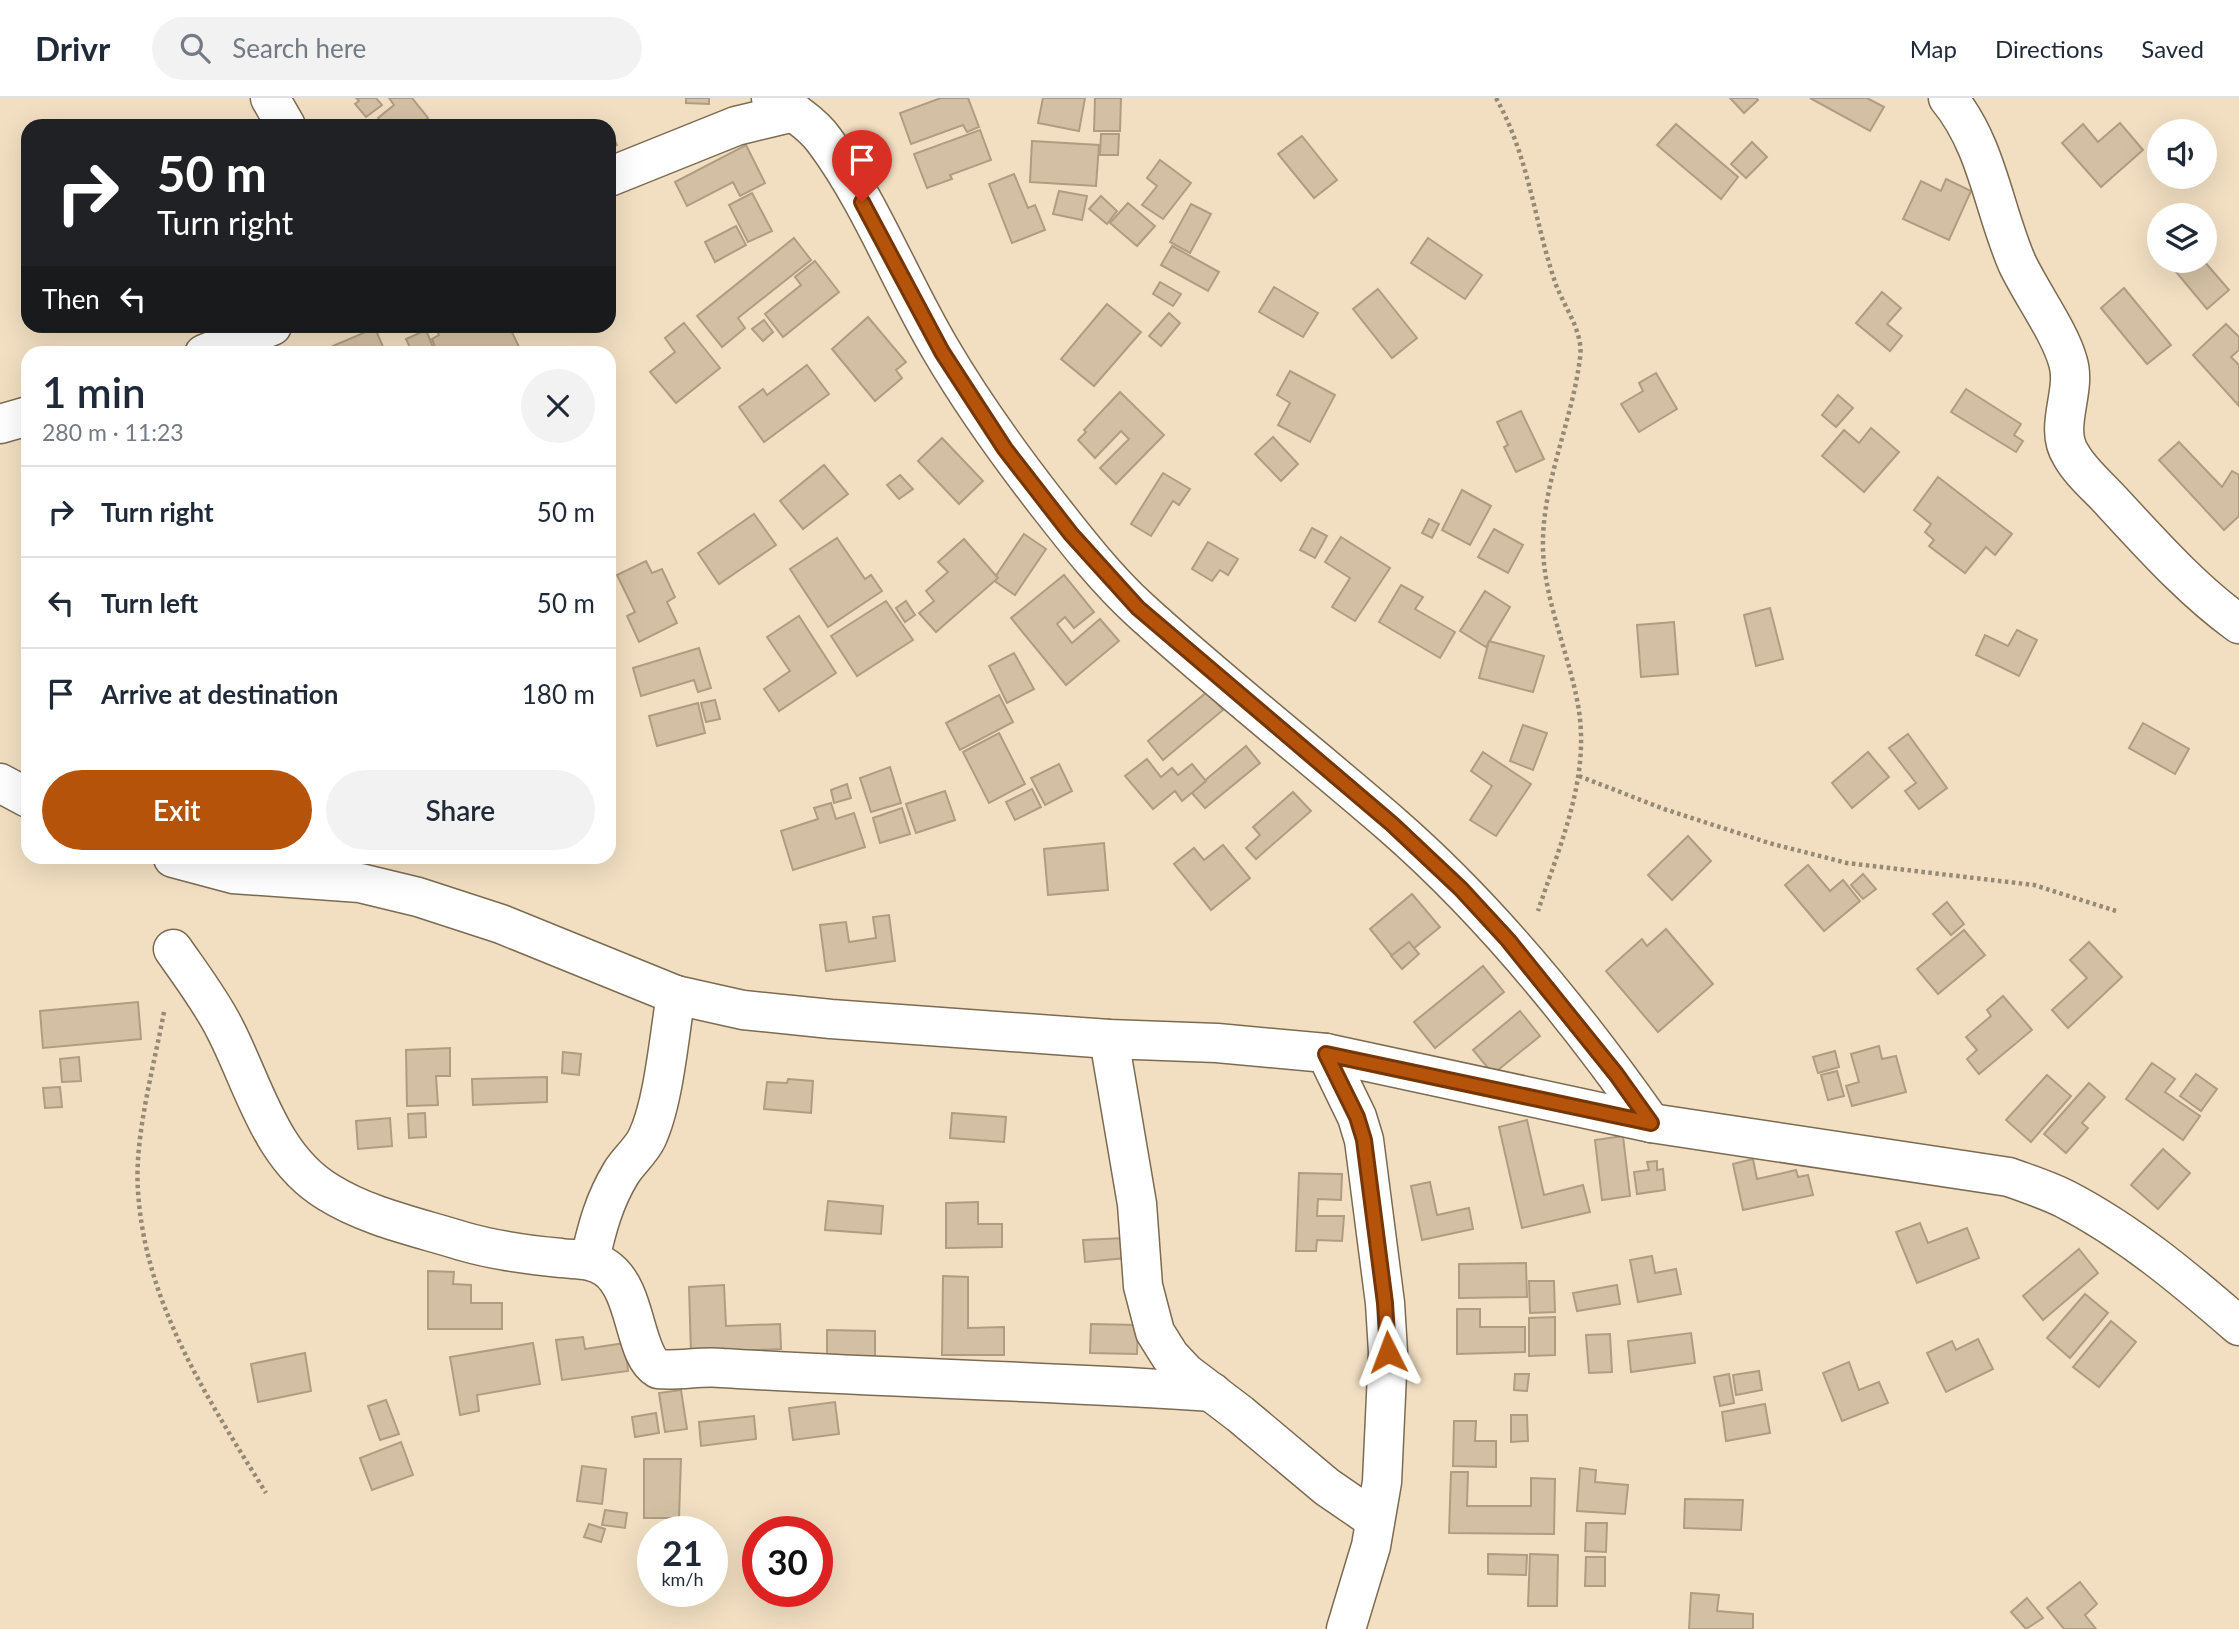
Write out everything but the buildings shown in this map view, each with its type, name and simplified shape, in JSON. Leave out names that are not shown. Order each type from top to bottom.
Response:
[{"type":"street","points":[[270,98],[282,119]]},
{"type":"street","points":[[1948,98],[1976,138],[2001,224],[2018,265],[2068,360],[2071,380],[2064,424],[2070,455],[2176,570],[2212,605],[2239,624]]},
{"type":"street","points":[[616,174],[782,105],[823,138],[862,202],[942,352],[1005,449],[1071,534],[1138,608],[1392,824],[1461,889],[1522,957],[1616,1074],[1651,1123]]},
{"type":"street","points":[[223,346],[255,333]]},
{"type":"street","points":[[0,424],[21,418]]},
{"type":"street","points":[[0,783],[21,794]]},
{"type":"street","points":[[196,864],[233,874],[360,883],[418,897],[501,924],[676,995],[743,1010],[1109,1040],[1217,1042],[1326,1054],[1651,1123],[2010,1177],[2064,1199],[2140,1246],[2183,1278],[2239,1326]]},
{"type":"street","points":[[173,949],[223,1026],[278,1141],[296,1165],[326,1191],[361,1210],[477,1245],[562,1258],[590,1259],[607,1268],[623,1285],[642,1342],[653,1366],[658,1369],[712,1367],[813,1374],[956,1377],[1212,1392]]},
{"type":"street","points":[[590,1259],[600,1215],[622,1170],[646,1140],[654,1118],[676,995]]},
{"type":"street","points":[[1109,1040],[1137,1204],[1146,1308],[1170,1356],[1327,1487],[1376,1520]]},
{"type":"street","points":[[1326,1054],[1357,1117],[1364,1140],[1385,1303],[1388,1352],[1382,1482],[1371,1546],[1346,1629]]},
{"type":"path","points":[[1496,98],[1525,162],[1554,280],[1576,328],[1581,355],[1545,510],[1543,550],[1546,577],[1578,707],[1579,776],[1566,830],[1522,957]]},
{"type":"path","points":[[1579,776],[1664,809],[1769,843],[1847,863],[2034,885],[2116,911]]},
{"type":"path","points":[[173,949],[144,1117],[138,1189],[142,1222],[155,1284],[173,1330],[214,1410],[266,1493]]},
{"type":"route","points":[[862,202],[942,352],[1005,449],[1071,534],[1138,608],[1311,758],[1392,824],[1461,889],[1508,940],[1616,1074],[1651,1123],[1326,1054],[1357,1117],[1364,1140],[1385,1303],[1388,1352]]}]
